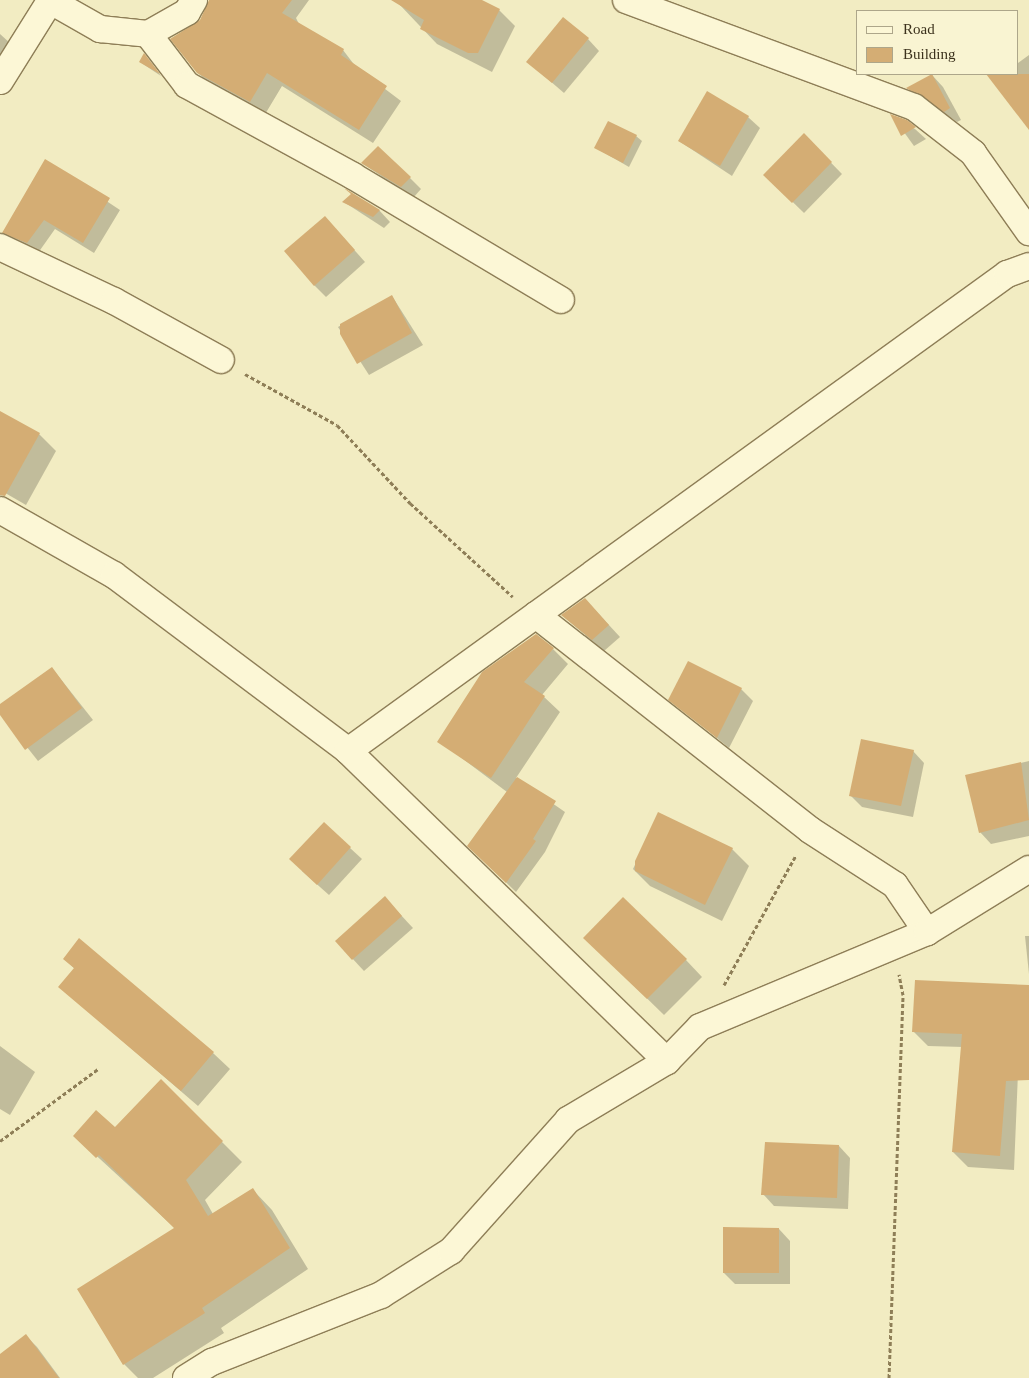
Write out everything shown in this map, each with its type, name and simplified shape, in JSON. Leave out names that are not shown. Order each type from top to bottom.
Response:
[{"type":"street","points":[[0,81],[49,0],[100,29],[148,34],[187,12],[194,0]]},
{"type":"street","points":[[626,0],[914,107],[973,153],[1029,232]]},
{"type":"street","points":[[148,34],[186,85],[354,176],[561,300]]},
{"type":"street","points":[[0,247],[114,301],[221,360]]},
{"type":"street","points":[[348,751],[1007,274],[1029,266]]},
{"type":"street","points":[[0,510],[114,575],[348,751],[667,1061]]},
{"type":"street","points":[[536,615],[810,830],[895,884],[927,932]]},
{"type":"street","points":[[186,1378],[212,1362],[381,1295],[451,1251],[568,1120],[667,1061],[700,1027],[927,932],[1029,869]]},
{"type":"path","points":[[221,360],[337,425],[410,503],[536,615]]},
{"type":"path","points":[[700,1027],[810,830]]},
{"type":"path","points":[[889,1378],[903,995],[894,946]]},
{"type":"path","points":[[0,1141],[98,1069]]},
{"type":"building","points":[[209,0],[292,0],[282,13],[344,49],[341,55],[387,86],[359,130],[267,73],[250,102],[197,73],[170,39],[200,20]]},
{"type":"building","points":[[391,0],[482,0],[500,9],[478,53],[468,53],[420,29],[424,20]]},
{"type":"building","points":[[563,17],[589,38],[552,83],[526,62]]},
{"type":"building","points":[[144,53],[160,74],[139,62]]},
{"type":"building","points":[[1029,74],[1029,130],[987,75]]},
{"type":"building","points":[[933,75],[950,108],[944,112],[906,88]]},
{"type":"building","points":[[707,91],[749,116],[720,166],[678,141]]},
{"type":"building","points":[[890,114],[907,120],[916,127],[901,136]]},
{"type":"building","points":[[608,121],[637,135],[623,163],[594,148]]},
{"type":"building","points":[[804,133],[832,162],[792,203],[763,175]]},
{"type":"building","points":[[378,146],[411,177],[401,187],[361,163]]},
{"type":"building","points":[[45,159],[110,198],[83,243],[44,220],[27,243],[2,233]]},
{"type":"building","points":[[345,189],[380,210],[373,217],[342,202],[351,194]]},
{"type":"building","points":[[325,216],[355,250],[314,286],[284,251]]},
{"type":"building","points":[[392,295],[412,333],[357,364],[340,334],[340,324]]},
{"type":"building","points":[[0,411],[40,433],[5,496],[0,495]]},
{"type":"building","points":[[585,598],[609,625],[592,640],[561,615]]},
{"type":"building","points":[[536,634],[554,648],[524,682],[545,696],[491,778],[437,742],[482,672]]},
{"type":"building","points":[[688,661],[742,688],[717,738],[668,700]]},
{"type":"building","points":[[52,667],[82,708],[25,750],[0,715],[0,704]]},
{"type":"building","points":[[861,739],[914,750],[901,806],[849,796]]},
{"type":"building","points":[[1021,762],[1029,820],[979,833],[965,775]]},
{"type":"building","points":[[517,777],[556,801],[533,839],[536,841],[506,883],[467,846]]},
{"type":"building","points":[[658,812],[733,848],[705,905],[635,871],[635,861]]},
{"type":"building","points":[[324,822],[351,847],[317,885],[289,859]]},
{"type":"building","points":[[385,896],[402,916],[352,960],[335,941]]},
{"type":"building","points":[[623,897],[687,959],[647,999],[583,938]]},
{"type":"building","points":[[79,938],[214,1052],[181,1091],[58,987],[74,968],[63,959]]},
{"type":"building","points":[[915,980],[1029,985],[1029,1080],[1006,1081],[1000,1156],[952,1152],[962,1034],[912,1032]]},
{"type":"building","points":[[161,1079],[223,1141],[186,1180],[208,1216],[253,1188],[290,1248],[202,1308],[205,1313],[123,1365],[77,1289],[174,1228],[99,1155],[96,1158],[73,1136],[96,1110],[115,1127]]},
{"type":"building","points":[[765,1142],[839,1145],[837,1198],[761,1195]]},
{"type":"building","points":[[723,1227],[779,1228],[779,1273],[723,1273]]},
{"type":"building","points":[[26,1334],[59,1378],[0,1378],[0,1354]]}]
